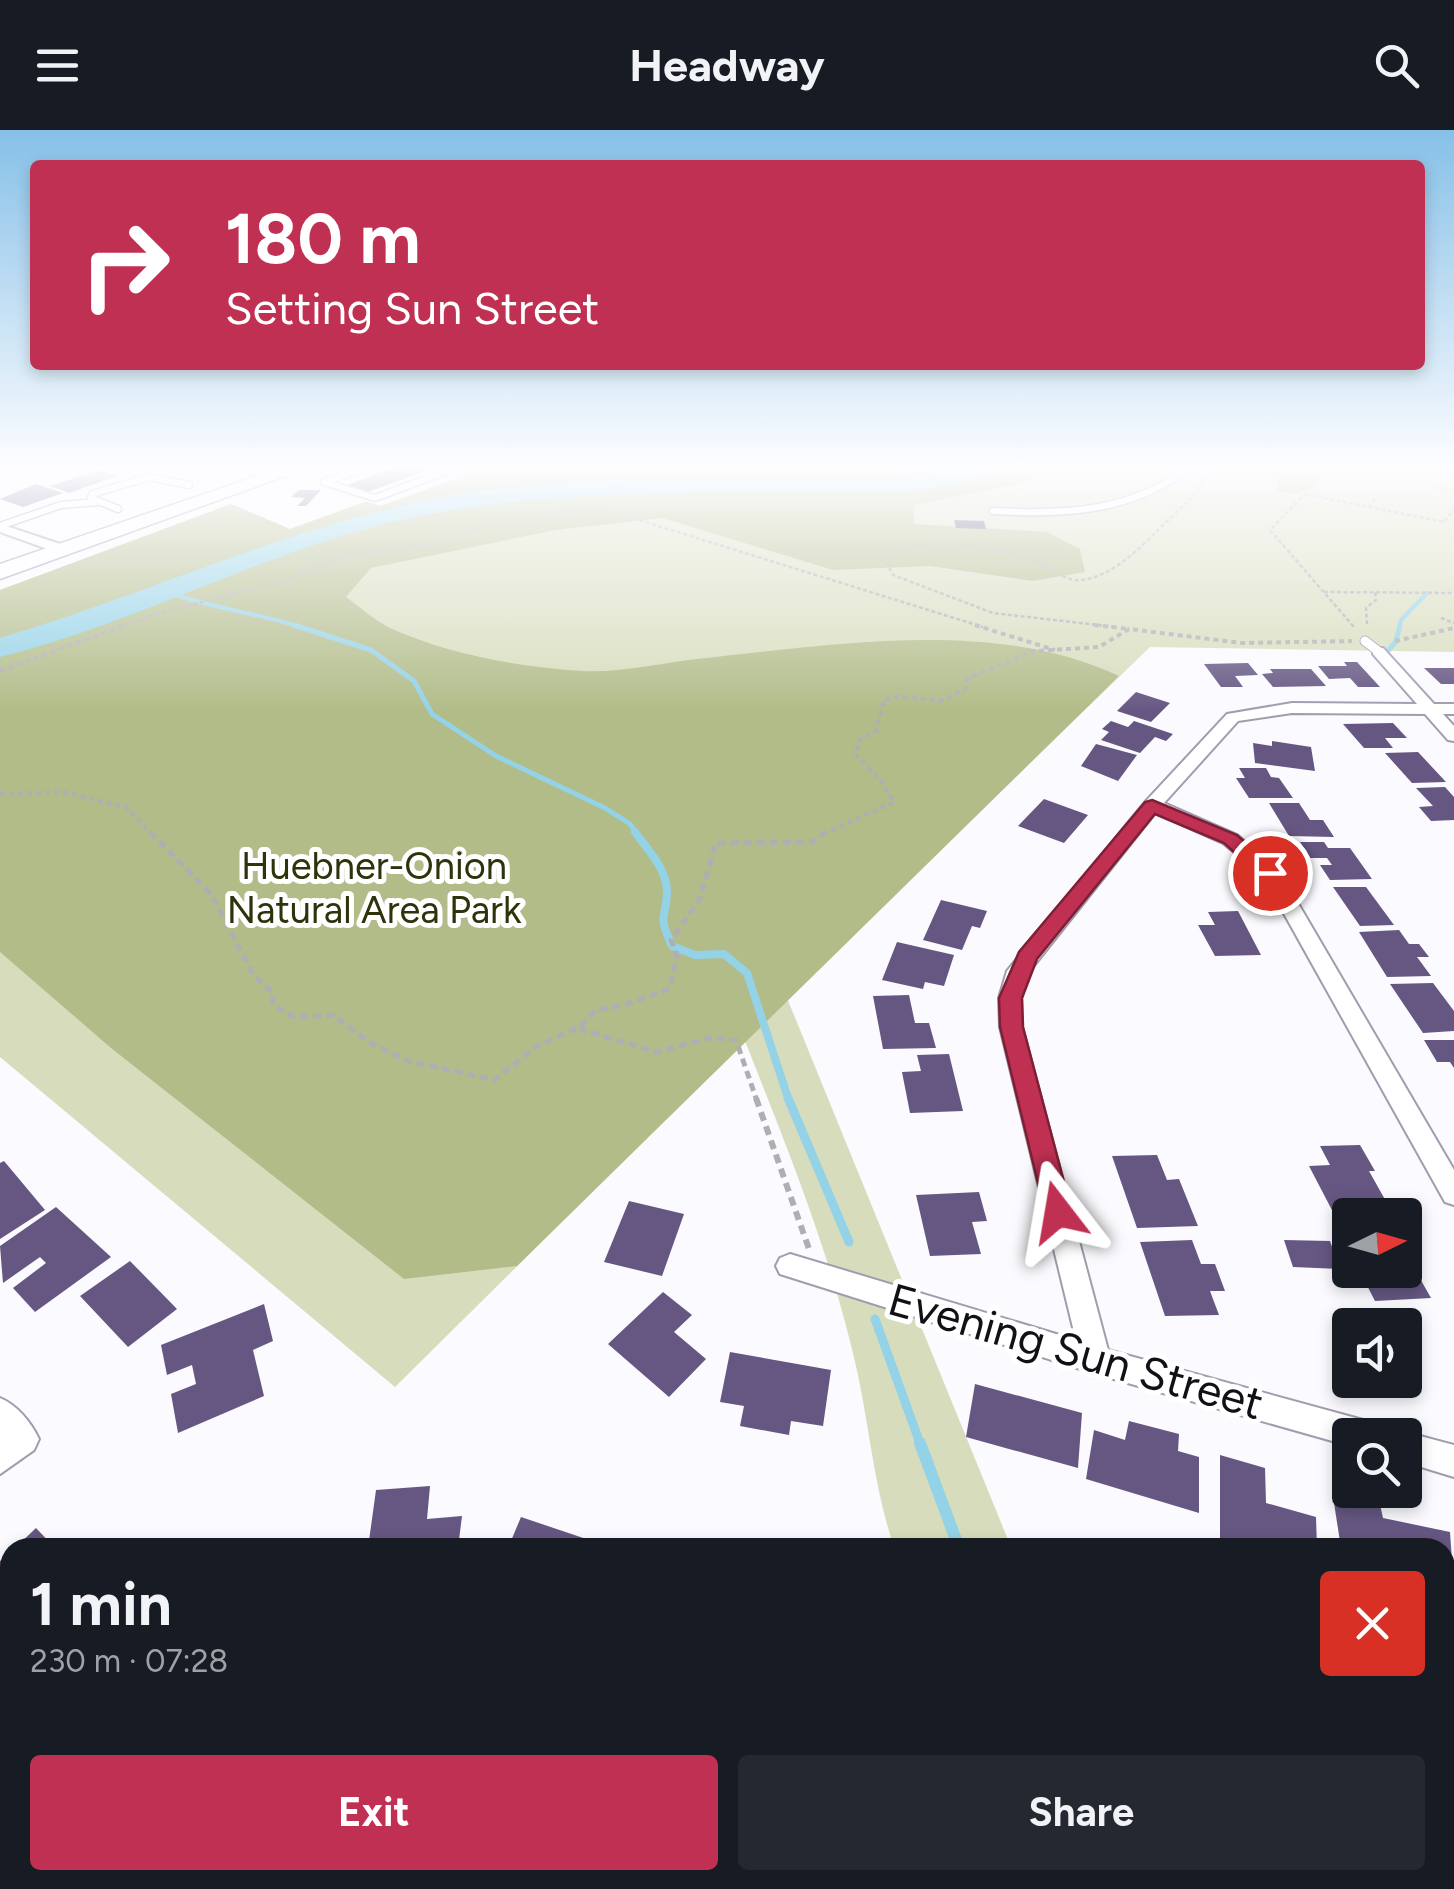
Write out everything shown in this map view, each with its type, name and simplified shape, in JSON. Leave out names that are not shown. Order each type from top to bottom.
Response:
[{"type":"main road","points":[[0,572],[67,548]]},
{"type":"street","points":[[56,548],[61,550]]},
{"type":"street","points":[[1373,641],[1454,736]]},
{"type":"street","points":[[1096,1360],[1011,1027],[1010,998],[1027,957],[1152,806],[1233,717],[1292,708],[1454,708]]},
{"type":"street","points":[[1152,806],[1230,839],[1270,873],[1454,1194]]},
{"type":"street","name":"Evening Sun Street","points":[[804,1270],[1096,1360],[1332,1426]]},
{"type":"street","points":[[0,1414],[12,1448]]},
{"type":"street","points":[[1422,1452],[1454,1461]]},
{"type":"path","points":[[0,672],[155,614],[285,581],[344,555],[412,548]]},
{"type":"path","points":[[722,548],[1062,652]]},
{"type":"path","points":[[895,548],[890,550],[887,563],[892,575],[993,614],[1242,642],[1415,642],[1454,626]]},
{"type":"path","points":[[954,548],[1036,561],[1063,578],[1090,579],[1143,548]]},
{"type":"path","points":[[1286,548],[1373,641]]},
{"type":"path","points":[[1324,592],[1454,593]]},
{"type":"path","points":[[1373,641],[1366,608],[1376,600],[1375,592]]},
{"type":"path","points":[[1441,618],[1454,626]]},
{"type":"path","points":[[0,794],[64,792],[126,807],[211,894],[254,976],[272,992],[272,1004],[294,1017],[333,1015],[359,1037],[441,1074],[494,1080],[537,1046],[576,1028],[596,1010],[625,1006],[670,988],[677,954],[671,940],[700,898],[707,877],[706,856],[716,843],[813,842],[828,830],[894,802],[882,782],[855,754],[860,740],[876,731],[884,700],[898,696],[942,701],[966,688],[968,678],[1020,654],[1090,652],[1114,642],[1130,629]]},
{"type":"path","points":[[576,1028],[656,1052],[709,1038],[736,1040],[804,1270]]},
{"type":"green space","name":"Huebner-Onion Natural Area Park","points":[[113,548],[1454,548],[1454,652],[1150,647],[787,998],[1007,1538],[891,1538],[858,1375],[836,1290],[745,1041],[395,1387],[0,1057],[0,590]]},
{"type":"green space","name":"Huebner-Onion Natural Area Park","points":[[113,548],[468,548],[371,568],[346,597],[384,625],[436,646],[510,663],[559,669],[611,671],[802,647],[911,640],[1019,646],[1070,658],[1119,676],[517,1266],[404,1279],[111,1048],[0,952],[0,590]]},
{"type":"green space","name":"Huebner-Onion Natural Area Park","points":[[761,548],[1078,548],[1085,572],[1033,581],[930,566],[833,570]]},
{"type":"building","points":[[1344,662],[1357,662],[1380,687],[1358,687],[1350,678],[1329,679],[1318,666],[1347,666]]},
{"type":"building","points":[[1248,663],[1258,675],[1235,676],[1243,687],[1221,687],[1204,664]]},
{"type":"building","points":[[1424,668],[1454,668],[1454,684],[1441,684]]},
{"type":"building","points":[[1270,669],[1311,669],[1326,686],[1273,687],[1262,674],[1273,673]]},
{"type":"building","points":[[1136,692],[1170,703],[1151,722],[1117,711]]},
{"type":"building","points":[[1111,721],[1128,727],[1134,721],[1173,734],[1166,741],[1155,737],[1140,753],[1101,740],[1109,732],[1102,729]]},
{"type":"building","points":[[1393,723],[1407,738],[1385,738],[1393,748],[1364,748],[1343,724]]},
{"type":"building","points":[[1272,741],[1311,747],[1315,771],[1255,763],[1253,743],[1272,746]]},
{"type":"building","points":[[1096,744],[1137,755],[1118,781],[1081,766]]},
{"type":"building","points":[[1418,752],[1446,782],[1412,783],[1385,753]]},
{"type":"building","points":[[1239,768],[1266,768],[1293,798],[1249,798],[1236,778],[1245,778]]},
{"type":"building","points":[[1445,787],[1454,797],[1454,820],[1431,821],[1419,807],[1433,806],[1416,788]]},
{"type":"building","points":[[1044,799],[1088,815],[1064,843],[1018,826]]},
{"type":"building","points":[[1269,803],[1299,803],[1310,820],[1323,820],[1334,837],[1289,836]]},
{"type":"building","points":[[1300,842],[1350,848],[1372,879],[1330,880],[1320,865],[1332,865],[1327,858],[1310,858]]},
{"type":"building","points":[[1333,887],[1366,887],[1394,925],[1360,926]]},
{"type":"building","points":[[941,900],[987,911],[980,928],[972,926],[962,950],[923,940]]},
{"type":"building","points":[[1238,911],[1261,955],[1215,956],[1198,925],[1215,925],[1208,912]]},
{"type":"building","points":[[1399,930],[1409,944],[1419,944],[1429,957],[1417,957],[1431,976],[1387,977],[1359,932]]},
{"type":"building","points":[[897,942],[954,955],[944,986],[925,982],[923,989],[882,980]]},
{"type":"building","points":[[1433,983],[1454,1011],[1454,1031],[1423,1033],[1390,984]]},
{"type":"building","points":[[909,995],[915,1023],[929,1023],[936,1048],[883,1049],[873,996]]},
{"type":"building","points":[[1424,1040],[1454,1040],[1454,1068],[1450,1062],[1437,1062]]},
{"type":"building","points":[[949,1054],[963,1111],[910,1113],[902,1072],[921,1071],[917,1055]]},
{"type":"building","points":[[1360,1145],[1384,1198],[1332,1198],[1332,1210],[1309,1166],[1330,1165],[1320,1146]]},
{"type":"building","points":[[1157,1155],[1167,1180],[1179,1179],[1198,1226],[1137,1228],[1112,1156]]},
{"type":"building","points":[[4,1161],[45,1210],[0,1239],[0,1163]]},
{"type":"building","points":[[979,1192],[987,1221],[972,1222],[981,1254],[930,1256],[916,1195]]},
{"type":"building","points":[[629,1201],[684,1214],[662,1276],[604,1262]]},
{"type":"building","points":[[56,1207],[111,1257],[35,1312],[13,1288],[46,1263],[40,1257],[3,1283],[0,1246]]},
{"type":"building","points":[[1192,1240],[1201,1264],[1215,1264],[1225,1291],[1210,1291],[1219,1315],[1165,1316],[1140,1242]]},
{"type":"building","points":[[1284,1240],[1330,1241],[1332,1269],[1293,1267]]},
{"type":"building","points":[[130,1261],[177,1309],[128,1347],[80,1296]]},
{"type":"building","points":[[1422,1282],[1431,1298],[1375,1301],[1368,1288],[1422,1288]]},
{"type":"building","points":[[663,1292],[692,1315],[674,1332],[706,1359],[669,1397],[608,1344]]},
{"type":"building","points":[[264,1304],[273,1341],[253,1350],[264,1396],[178,1433],[171,1394],[196,1384],[192,1365],[167,1375],[161,1345]]},
{"type":"building","points":[[730,1352],[831,1370],[823,1426],[791,1421],[789,1435],[740,1426],[744,1406],[720,1402]]},
{"type":"building","points":[[975,1384],[1082,1413],[1078,1468],[966,1437]]},
{"type":"building","points":[[1129,1421],[1179,1434],[1178,1451],[1199,1457],[1199,1513],[1086,1479],[1094,1430],[1125,1440]]},
{"type":"building","points":[[1220,1455],[1265,1468],[1266,1503],[1316,1517],[1317,1538],[1220,1538]]},
{"type":"building","points":[[430,1486],[427,1519],[462,1516],[459,1538],[369,1538],[376,1490]]},
{"type":"building","points":[[1335,1508],[1381,1508],[1383,1518],[1450,1532],[1450,1538],[1339,1538]]},
{"type":"building","points":[[521,1517],[583,1538],[512,1538]]},
{"type":"building","points":[[36,1528],[46,1538],[26,1538]]},
{"type":"waterway","points":[[0,648],[283,548]]},
{"type":"waterway","points":[[167,592],[296,626]]},
{"type":"waterway","points":[[1399,627],[1427,593]]},
{"type":"waterway","points":[[1388,651],[1396,641],[1400,625]]},
{"type":"waterway","points":[[296,626],[301,627]]},
{"type":"waterway","points":[[296,626],[371,650],[414,681],[432,714],[496,756],[605,808],[630,824],[637,834]]},
{"type":"waterway","points":[[635,832],[666,882],[663,921],[672,946],[695,955],[724,954],[747,973],[788,1098]]},
{"type":"waterway","points":[[788,1098],[849,1242]]},
{"type":"waterway","points":[[875,1319],[921,1446]]},
{"type":"waterway","points":[[920,1443],[955,1538]]},
{"type":"route","points":[[1058,1212],[1011,1027],[1010,998],[1018,971],[1152,806],[1230,839],[1270,873]]}]
